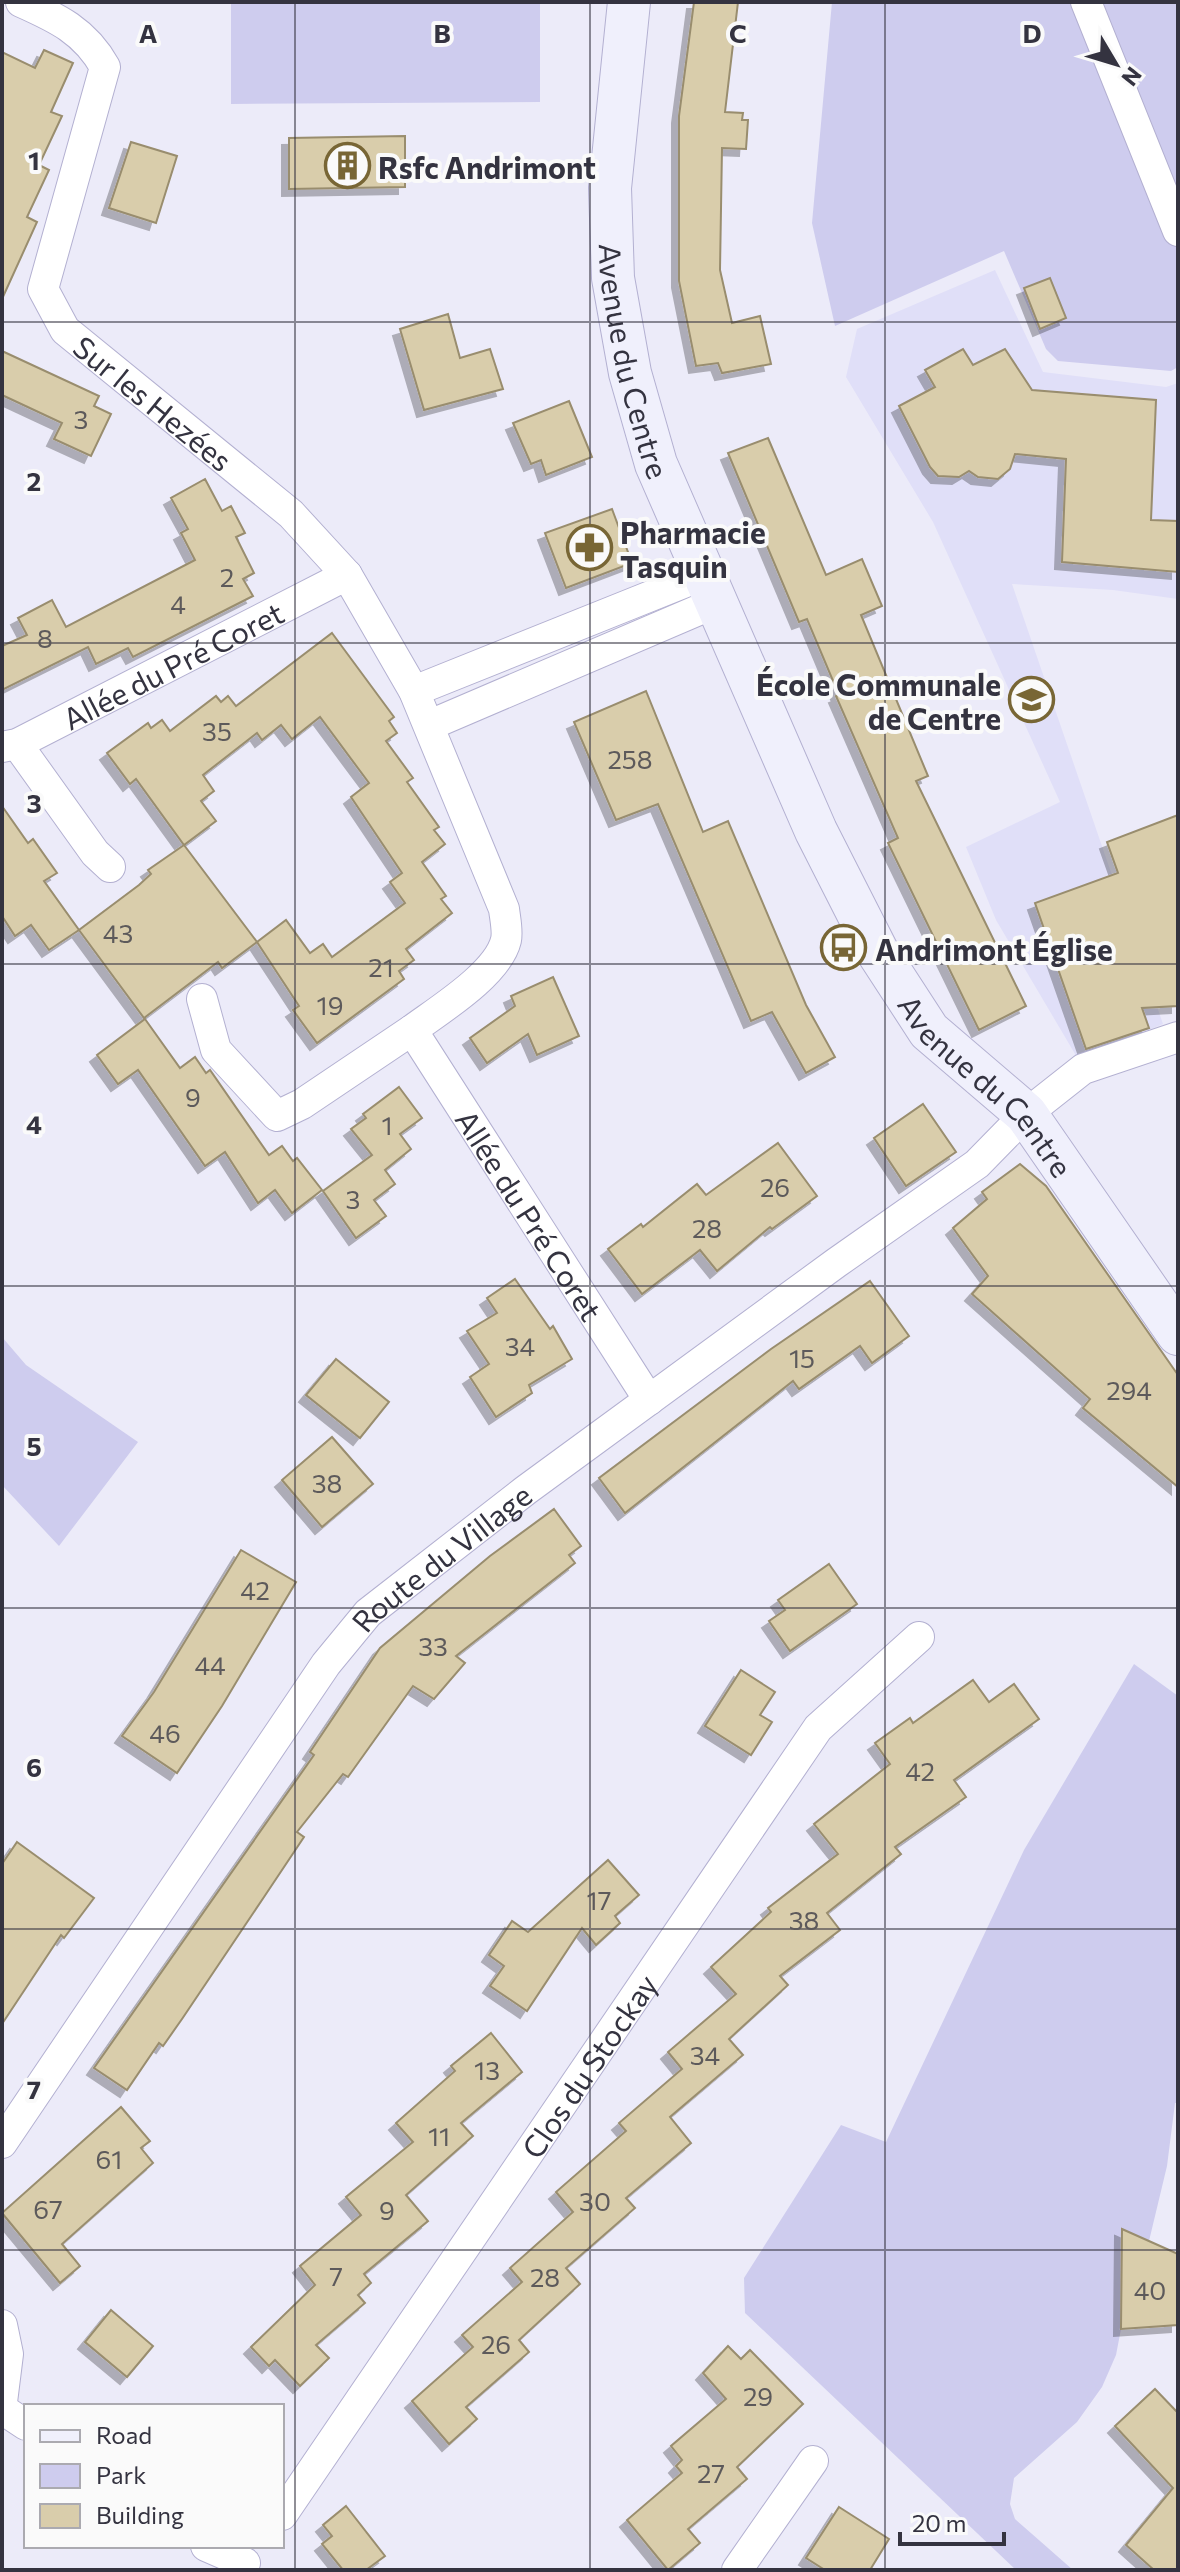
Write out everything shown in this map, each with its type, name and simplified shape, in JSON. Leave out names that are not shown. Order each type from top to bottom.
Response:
[{"type":"street","name":"Sur les Hezées","points":[[21,2],[66,22],[94,46],[105,67],[43,289],[65,330],[291,514],[347,575]]},
{"type":"street","name":"Avenue du Centre","points":[[629,2],[610,188],[613,278],[630,373],[656,464],[816,831],[877,951],[929,1031],[1026,1114],[1178,1334]]},
{"type":"street","points":[[1086,2],[1178,231]]},
{"type":"street","points":[[202,999],[216,1050],[277,1116],[302,1104],[451,1002],[494,963],[507,939],[504,909],[430,725],[414,691],[347,575]]},
{"type":"street","name":"Allée du Pré Coret","points":[[110,867],[95,853],[10,746],[347,575]]},
{"type":"street","points":[[414,691],[709,589]]},
{"type":"street","points":[[430,725],[709,589]]},
{"type":"street","name":"Allée du Pré Coret","points":[[412,1030],[649,1400]]},
{"type":"street","name":"Route du Village","points":[[2,2143],[318,1677],[368,1613],[649,1400],[977,1164],[1026,1114],[1083,1069],[1178,1037]]},
{"type":"street","name":"Clos du Stockay","points":[[284,2512],[818,1728],[919,1637]]},
{"type":"street","points":[[2,2325],[8,2354],[2,2402]]},
{"type":"street","points":[[2,2409],[24,2424]]},
{"type":"street","points":[[740,2569],[813,2461]]},
{"type":"street","points":[[212,2548],[249,2560]]},
{"type":"shaded area","name":"École Communale de Centre","points":[[995,270],[1043,372],[1166,387],[1178,383],[1178,599],[1113,590],[1012,584],[1163,1024],[1078,1059],[996,920],[966,847],[1060,802],[933,522],[846,377],[857,329]]},
{"type":"green space","points":[[231,2],[540,2],[540,102],[231,104]]},
{"type":"green space","points":[[832,2],[1178,2],[1178,367],[1171,371],[1058,361],[1046,349],[1004,251],[835,326],[812,223]]},
{"type":"green space","points":[[2,1337],[26,1365],[138,1442],[59,1546],[2,1485]]},
{"type":"green space","points":[[1134,1664],[1178,1696],[1178,2103],[1175,2103],[1167,2166],[1149,2241],[1122,2230],[1121,2329],[1116,2355],[1102,2387],[1077,2422],[1014,2478],[1010,2504],[1015,2519],[1073,2570],[1016,2570],[745,2313],[744,2278],[841,2125],[886,2142],[1024,1850]]},
{"type":"building","points":[[694,2],[738,2],[725,112],[743,113],[742,120],[748,120],[746,149],[722,148],[720,270],[732,323],[760,316],[771,364],[722,373],[718,363],[696,366],[679,281],[679,116]]},
{"type":"building","points":[[44,50],[73,63],[51,112],[62,116],[39,165],[49,170],[27,217],[37,222],[2,299],[2,52],[35,68]]},
{"type":"building","name":"Rsfc Andrimont","points":[[405,136],[405,187],[289,189],[289,138]]},
{"type":"building","points":[[131,142],[177,156],[156,223],[109,208]]},
{"type":"building","points":[[1050,278],[1066,318],[1040,329],[1024,288]]},
{"type":"building","points":[[448,314],[460,358],[490,349],[503,389],[424,410],[400,329]]},
{"type":"building","points":[[963,349],[973,365],[1005,349],[1032,390],[1156,400],[1151,520],[1178,521],[1178,572],[1062,562],[1066,459],[1015,454],[1010,469],[998,479],[978,477],[969,471],[959,477],[938,476],[930,467],[899,406],[935,387],[925,370]]},
{"type":"building","points":[[2,351],[99,396],[94,406],[111,414],[91,456],[54,439],[62,423],[2,395]]},
{"type":"building","points":[[569,401],[592,457],[546,475],[541,460],[531,464],[513,423]]},
{"type":"building","points":[[768,438],[826,575],[862,559],[882,606],[861,615],[928,776],[916,781],[1026,1006],[979,1030],[888,843],[898,838],[836,696],[839,695],[807,619],[799,622],[728,453]]},
{"type":"building","points":[[205,479],[222,511],[231,506],[245,533],[236,537],[254,573],[243,579],[253,596],[133,657],[128,648],[96,664],[88,647],[2,690],[2,646],[27,635],[18,618],[52,600],[66,627],[195,560],[181,533],[188,529],[171,498]]},
{"type":"building","name":"Pharmacie Tasquin","points":[[612,509],[632,563],[566,588],[545,533]]},
{"type":"building","points":[[332,633],[394,717],[389,721],[397,733],[386,741],[413,778],[407,782],[439,827],[434,830],[445,844],[422,862],[446,896],[441,899],[452,913],[406,949],[414,960],[399,971],[404,979],[317,1043],[293,1010],[299,1006],[257,942],[286,920],[310,953],[323,944],[332,957],[405,903],[390,882],[402,873],[351,797],[369,783],[320,717],[292,739],[281,725],[262,740],[257,733],[203,775],[214,791],[201,801],[216,821],[184,845],[136,779],[130,784],[107,753],[148,723],[151,728],[162,720],[170,731],[216,696],[221,702],[228,696],[236,706]]},
{"type":"building","points":[[646,691],[703,832],[728,821],[806,1005],[835,1057],[806,1073],[772,1012],[751,1021],[658,804],[616,820],[574,722]]},
{"type":"building","points":[[2,806],[28,843],[33,839],[57,873],[44,881],[79,930],[49,950],[31,925],[15,936],[2,916]]},
{"type":"building","points":[[1178,815],[1178,1006],[1142,1008],[1149,1028],[1086,1049],[1035,903],[1118,873],[1107,842]]},
{"type":"building","points":[[184,845],[257,942],[222,968],[218,962],[144,1018],[79,930],[139,885],[151,874],[148,870]]},
{"type":"building","points":[[553,977],[579,1036],[537,1055],[528,1034],[487,1063],[470,1038],[515,1006],[511,996]]},
{"type":"building","points":[[145,1019],[180,1068],[195,1057],[206,1073],[210,1070],[269,1155],[282,1146],[293,1161],[297,1158],[322,1190],[292,1213],[275,1190],[258,1203],[225,1152],[205,1166],[138,1070],[118,1084],[97,1055]]},
{"type":"building","points":[[399,1087],[422,1118],[400,1134],[411,1149],[385,1170],[395,1184],[374,1200],[386,1216],[356,1238],[323,1191],[372,1155],[351,1129],[366,1118],[363,1114]]},
{"type":"building","points":[[923,1104],[956,1152],[906,1186],[874,1138]]},
{"type":"building","points":[[778,1143],[817,1196],[772,1229],[770,1227],[717,1271],[700,1250],[642,1294],[608,1249],[641,1224],[643,1227],[697,1184],[706,1195]]},
{"type":"building","points":[[1020,1164],[1046,1186],[1178,1375],[1178,1487],[1083,1408],[1090,1399],[972,1294],[988,1276],[953,1228],[987,1199],[982,1192]]},
{"type":"building","points":[[515,1279],[550,1329],[553,1326],[572,1359],[529,1385],[532,1393],[496,1417],[470,1377],[489,1364],[467,1331],[497,1313],[487,1298]]},
{"type":"building","points":[[870,1281],[909,1336],[872,1363],[860,1346],[799,1389],[793,1381],[625,1513],[599,1478],[771,1349]]},
{"type":"building","points":[[336,1359],[389,1402],[360,1438],[306,1395]]},
{"type":"building","points":[[332,1437],[373,1484],[322,1527],[282,1480]]},
{"type":"building","points":[[554,1509],[581,1546],[569,1555],[575,1563],[456,1656],[465,1663],[434,1699],[413,1686],[348,1777],[343,1774],[297,1832],[304,1837],[182,2019],[163,2046],[159,2043],[127,2090],[94,2068],[314,1755],[310,1752],[380,1648],[490,1556]]},
{"type":"building","points":[[241,1550],[296,1582],[222,1706],[177,1773],[122,1736],[154,1692]]},
{"type":"building","points":[[829,1564],[857,1604],[790,1651],[769,1621],[785,1610],[778,1600]]},
{"type":"building","points":[[741,1670],[775,1692],[760,1715],[772,1722],[751,1755],[705,1726]]},
{"type":"building","points":[[973,1680],[989,1702],[1014,1684],[1039,1719],[954,1780],[966,1797],[895,1847],[901,1854],[827,1913],[840,1930],[780,1976],[788,1985],[729,2039],[743,2055],[670,2117],[691,2143],[626,2198],[635,2208],[566,2268],[580,2284],[519,2340],[529,2352],[466,2407],[477,2419],[449,2444],[412,2401],[473,2347],[462,2335],[522,2282],[510,2268],[573,2212],[556,2192],[626,2131],[619,2123],[682,2069],[668,2052],[736,1994],[711,1967],[771,1912],[768,1908],[838,1854],[814,1824],[890,1764],[875,1743],[910,1718],[913,1723]]},
{"type":"building","points":[[17,1842],[94,1898],[64,1938],[61,1935],[2,2024],[2,1864]]},
{"type":"building","points":[[608,1860],[639,1895],[615,1916],[620,1923],[596,1945],[582,1928],[527,2011],[490,1986],[504,1966],[489,1955],[512,1921],[528,1932]]},
{"type":"building","points":[[491,2033],[522,2072],[461,2123],[473,2136],[406,2195],[428,2221],[364,2274],[371,2283],[358,2295],[365,2303],[316,2345],[329,2358],[300,2386],[275,2360],[269,2366],[251,2347],[315,2285],[300,2266],[361,2215],[346,2197],[413,2142],[396,2123],[455,2071],[451,2066]]},
{"type":"building","points":[[121,2107],[150,2141],[141,2148],[153,2163],[62,2244],[80,2266],[60,2283],[2,2213]]},
{"type":"building","points":[[1122,2229],[1178,2254],[1178,2325],[1121,2329]]},
{"type":"building","points":[[111,2310],[153,2346],[127,2377],[85,2342]]},
{"type":"building","points":[[728,2346],[741,2359],[750,2350],[803,2404],[737,2467],[747,2479],[688,2529],[700,2543],[668,2570],[627,2520],[682,2473],[676,2466],[682,2460],[671,2446],[726,2399],[703,2373]]},
{"type":"building","points":[[1155,2389],[1178,2413],[1178,2570],[1154,2570],[1126,2545],[1173,2488],[1115,2426]]},
{"type":"building","points":[[346,2506],[385,2556],[366,2570],[343,2570],[322,2544],[332,2536],[323,2525]]},
{"type":"building","points":[[839,2507],[889,2539],[870,2570],[825,2570],[806,2558]]},
{"type":"place","name":"Rsfc Andrimont","points":[[347,166]]},
{"type":"place","name":"Pharmacie Tasquin","points":[[589,548]]},
{"type":"place","name":"École Communale de Centre","points":[[1032,700]]},
{"type":"place","name":"Andrimont Église","points":[[844,948]]}]
